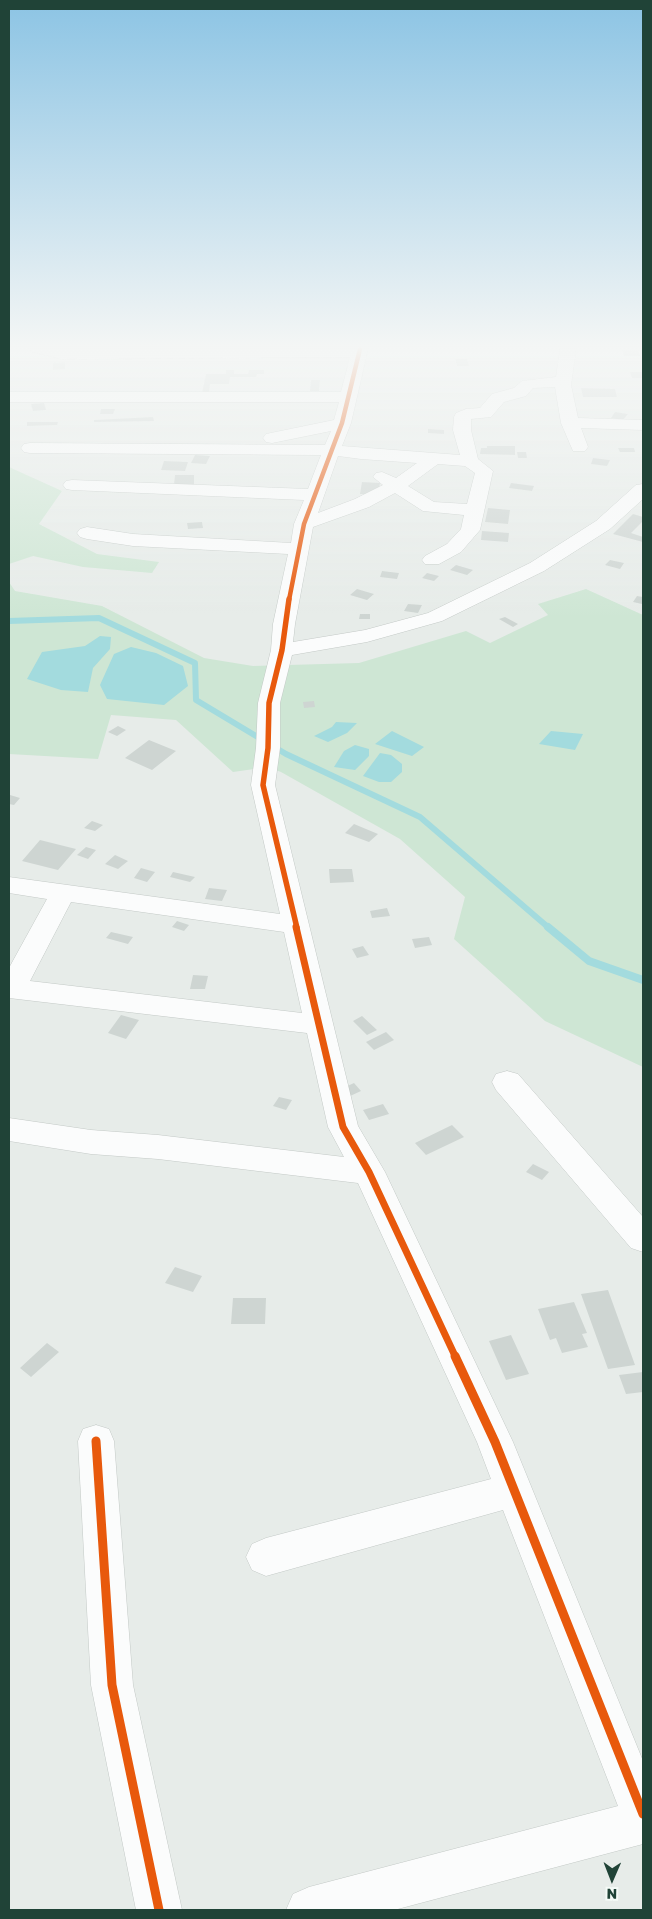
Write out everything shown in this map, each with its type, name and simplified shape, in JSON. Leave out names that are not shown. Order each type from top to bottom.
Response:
[{"type":"street","points":[[245,446],[255,439]]},
{"type":"street","points":[[245,446],[276,439]]},
{"type":"street","points":[[340,439],[339,451],[315,495],[304,524],[284,624],[282,650],[269,703],[268,748],[263,785],[343,1127],[369,1172],[495,1442],[643,1814]]},
{"type":"street","points":[[464,439],[470,461]]},
{"type":"street","points":[[576,439],[579,448]]},
{"type":"street","points":[[30,448],[200,449],[245,446],[470,461],[484,471],[470,530],[461,542],[432,560]]},
{"type":"street","points":[[339,451],[430,507],[474,510]]},
{"type":"street","points":[[304,524],[353,507],[396,486],[434,459]]},
{"type":"street","points":[[72,485],[315,495]]},
{"type":"street","points":[[282,650],[367,636],[435,617],[537,567],[603,525],[643,489]]},
{"type":"street","points":[[87,533],[133,540],[299,549]]},
{"type":"street","points":[[9,885],[297,925]]},
{"type":"street","points":[[62,893],[10,988],[320,1025]]},
{"type":"street","points":[[507,1082],[643,1239]]},
{"type":"street","points":[[9,1130],[91,1142],[158,1147],[369,1172]]},
{"type":"street","points":[[96,1441],[112,1685],[159,1910]]},
{"type":"street","points":[[266,1557],[514,1490]]},
{"type":"street","points":[[309,1910],[643,1822]]},
{"type":"green space","points":[[9,467],[62,491],[39,524],[97,554],[159,562],[152,573],[83,567],[33,556],[9,564]]},
{"type":"green space","points":[[9,582],[15,591],[102,606],[204,658],[253,666],[359,663],[466,631],[490,643],[548,615],[538,604],[586,589],[643,615],[643,1067],[545,1021],[454,939],[465,897],[400,839],[281,772],[268,767],[233,772],[176,720],[111,715],[98,759],[9,754]]},
{"type":"water","points":[[100,636],[111,637],[110,649],[93,668],[88,692],[61,690],[27,679],[42,652],[85,646]]},
{"type":"water","points":[[131,647],[156,653],[183,666],[188,686],[164,705],[107,699],[100,685],[114,654]]},
{"type":"water","points":[[336,722],[357,723],[347,733],[328,742],[314,736],[332,727]]},
{"type":"water","points":[[392,731],[424,747],[412,756],[375,744]]},
{"type":"water","points":[[551,731],[583,734],[575,750],[539,744]]},
{"type":"water","points":[[355,745],[369,749],[369,756],[355,770],[334,767],[344,751]]},
{"type":"water","points":[[380,753],[391,755],[402,764],[402,772],[391,782],[379,782],[363,776]]},
{"type":"building","points":[[487,446],[515,446],[515,455],[480,454],[481,448],[487,448]]},
{"type":"building","points":[[618,448],[634,448],[635,452],[620,452]]},
{"type":"building","points":[[517,452],[526,452],[527,458],[518,458]]},
{"type":"building","points":[[195,455],[210,456],[206,464],[191,463]]},
{"type":"building","points":[[593,458],[610,460],[607,466],[591,464]]},
{"type":"building","points":[[164,461],[188,462],[185,471],[161,470]]},
{"type":"building","points":[[175,475],[194,475],[194,485],[174,485]]},
{"type":"building","points":[[362,482],[380,483],[378,494],[360,494]]},
{"type":"building","points":[[511,483],[534,486],[532,491],[509,488]]},
{"type":"building","points":[[488,508],[510,510],[508,524],[485,522]]},
{"type":"building","points":[[633,514],[643,517],[643,521],[631,533],[643,537],[643,542],[613,534]]},
{"type":"building","points":[[202,522],[203,528],[188,529],[187,523]]},
{"type":"building","points":[[482,531],[509,533],[508,542],[481,540]]},
{"type":"building","points":[[610,560],[624,563],[620,569],[605,565]]},
{"type":"building","points":[[456,565],[473,570],[467,575],[450,570]]},
{"type":"building","points":[[382,571],[399,573],[397,579],[380,577]]},
{"type":"building","points":[[427,573],[439,576],[434,581],[422,578]]},
{"type":"building","points":[[357,589],[374,594],[367,600],[350,595]]},
{"type":"building","points":[[637,596],[643,597],[642,604],[633,602]]},
{"type":"building","points":[[408,604],[422,605],[418,613],[404,611]]},
{"type":"building","points":[[360,614],[370,614],[370,619],[359,619]]},
{"type":"building","points":[[505,617],[518,624],[513,627],[499,619]]},
{"type":"building","points":[[314,701],[315,707],[304,708],[303,702]]},
{"type":"building","points":[[118,726],[126,730],[117,736],[108,732]]},
{"type":"building","points":[[149,740],[176,751],[152,770],[125,758]]},
{"type":"building","points":[[10,795],[20,798],[14,805],[9,804]]},
{"type":"building","points":[[92,821],[103,825],[95,831],[84,828]]},
{"type":"building","points":[[354,824],[378,834],[369,842],[345,833]]},
{"type":"building","points":[[40,840],[76,849],[58,870],[22,861]]},
{"type":"building","points":[[86,847],[96,850],[88,859],[77,855]]},
{"type":"building","points":[[115,855],[128,861],[118,869],[105,864]]},
{"type":"building","points":[[141,868],[155,872],[147,882],[134,878]]},
{"type":"building","points":[[329,869],[352,869],[354,882],[330,883]]},
{"type":"building","points":[[173,872],[195,877],[190,882],[170,877]]},
{"type":"building","points":[[209,888],[227,890],[222,901],[205,899]]},
{"type":"building","points":[[387,908],[390,916],[372,918],[370,911]]},
{"type":"building","points":[[177,921],[189,925],[184,931],[172,927]]},
{"type":"building","points":[[111,932],[133,937],[128,944],[106,938]]},
{"type":"building","points":[[429,937],[432,945],[415,948],[412,939]]},
{"type":"building","points":[[363,946],[369,955],[357,958],[352,949]]},
{"type":"building","points":[[193,975],[208,976],[205,989],[190,989]]},
{"type":"building","points":[[121,1015],[139,1020],[126,1039],[108,1033]]},
{"type":"building","points":[[362,1016],[377,1030],[367,1035],[353,1021]]},
{"type":"building","points":[[386,1032],[394,1040],[374,1050],[366,1042]]},
{"type":"building","points":[[354,1083],[361,1091],[348,1097],[341,1089]]},
{"type":"building","points":[[279,1097],[292,1100],[286,1110],[273,1106]]},
{"type":"building","points":[[383,1104],[389,1114],[369,1120],[363,1110]]},
{"type":"building","points":[[452,1125],[464,1137],[426,1155],[415,1143]]},
{"type":"building","points":[[533,1164],[549,1172],[542,1180],[526,1172]]},
{"type":"building","points":[[175,1267],[202,1276],[193,1292],[165,1283]]},
{"type":"building","points":[[608,1290],[635,1365],[608,1369],[581,1294]]},
{"type":"building","points":[[233,1298],[266,1298],[265,1324],[231,1324]]},
{"type":"building","points":[[574,1302],[587,1333],[582,1334],[588,1347],[562,1353],[556,1338],[550,1340],[538,1309]]},
{"type":"building","points":[[511,1335],[529,1374],[506,1380],[489,1341]]},
{"type":"building","points":[[47,1343],[59,1352],[31,1377],[20,1368]]},
{"type":"building","points":[[643,1372],[643,1392],[626,1394],[619,1375]]},
{"type":"waterway","points":[[9,621],[99,618],[195,663],[196,700],[286,754],[420,817],[549,928]]},
{"type":"waterway","points":[[548,927],[589,961],[643,980]]},
{"type":"cycle path","points":[[336,439],[304,524],[284,624],[282,650],[269,703],[268,748],[263,785],[343,1127],[369,1172],[495,1442],[643,1814]]},
{"type":"cycle path","points":[[96,1441],[112,1685],[159,1910]]}]
